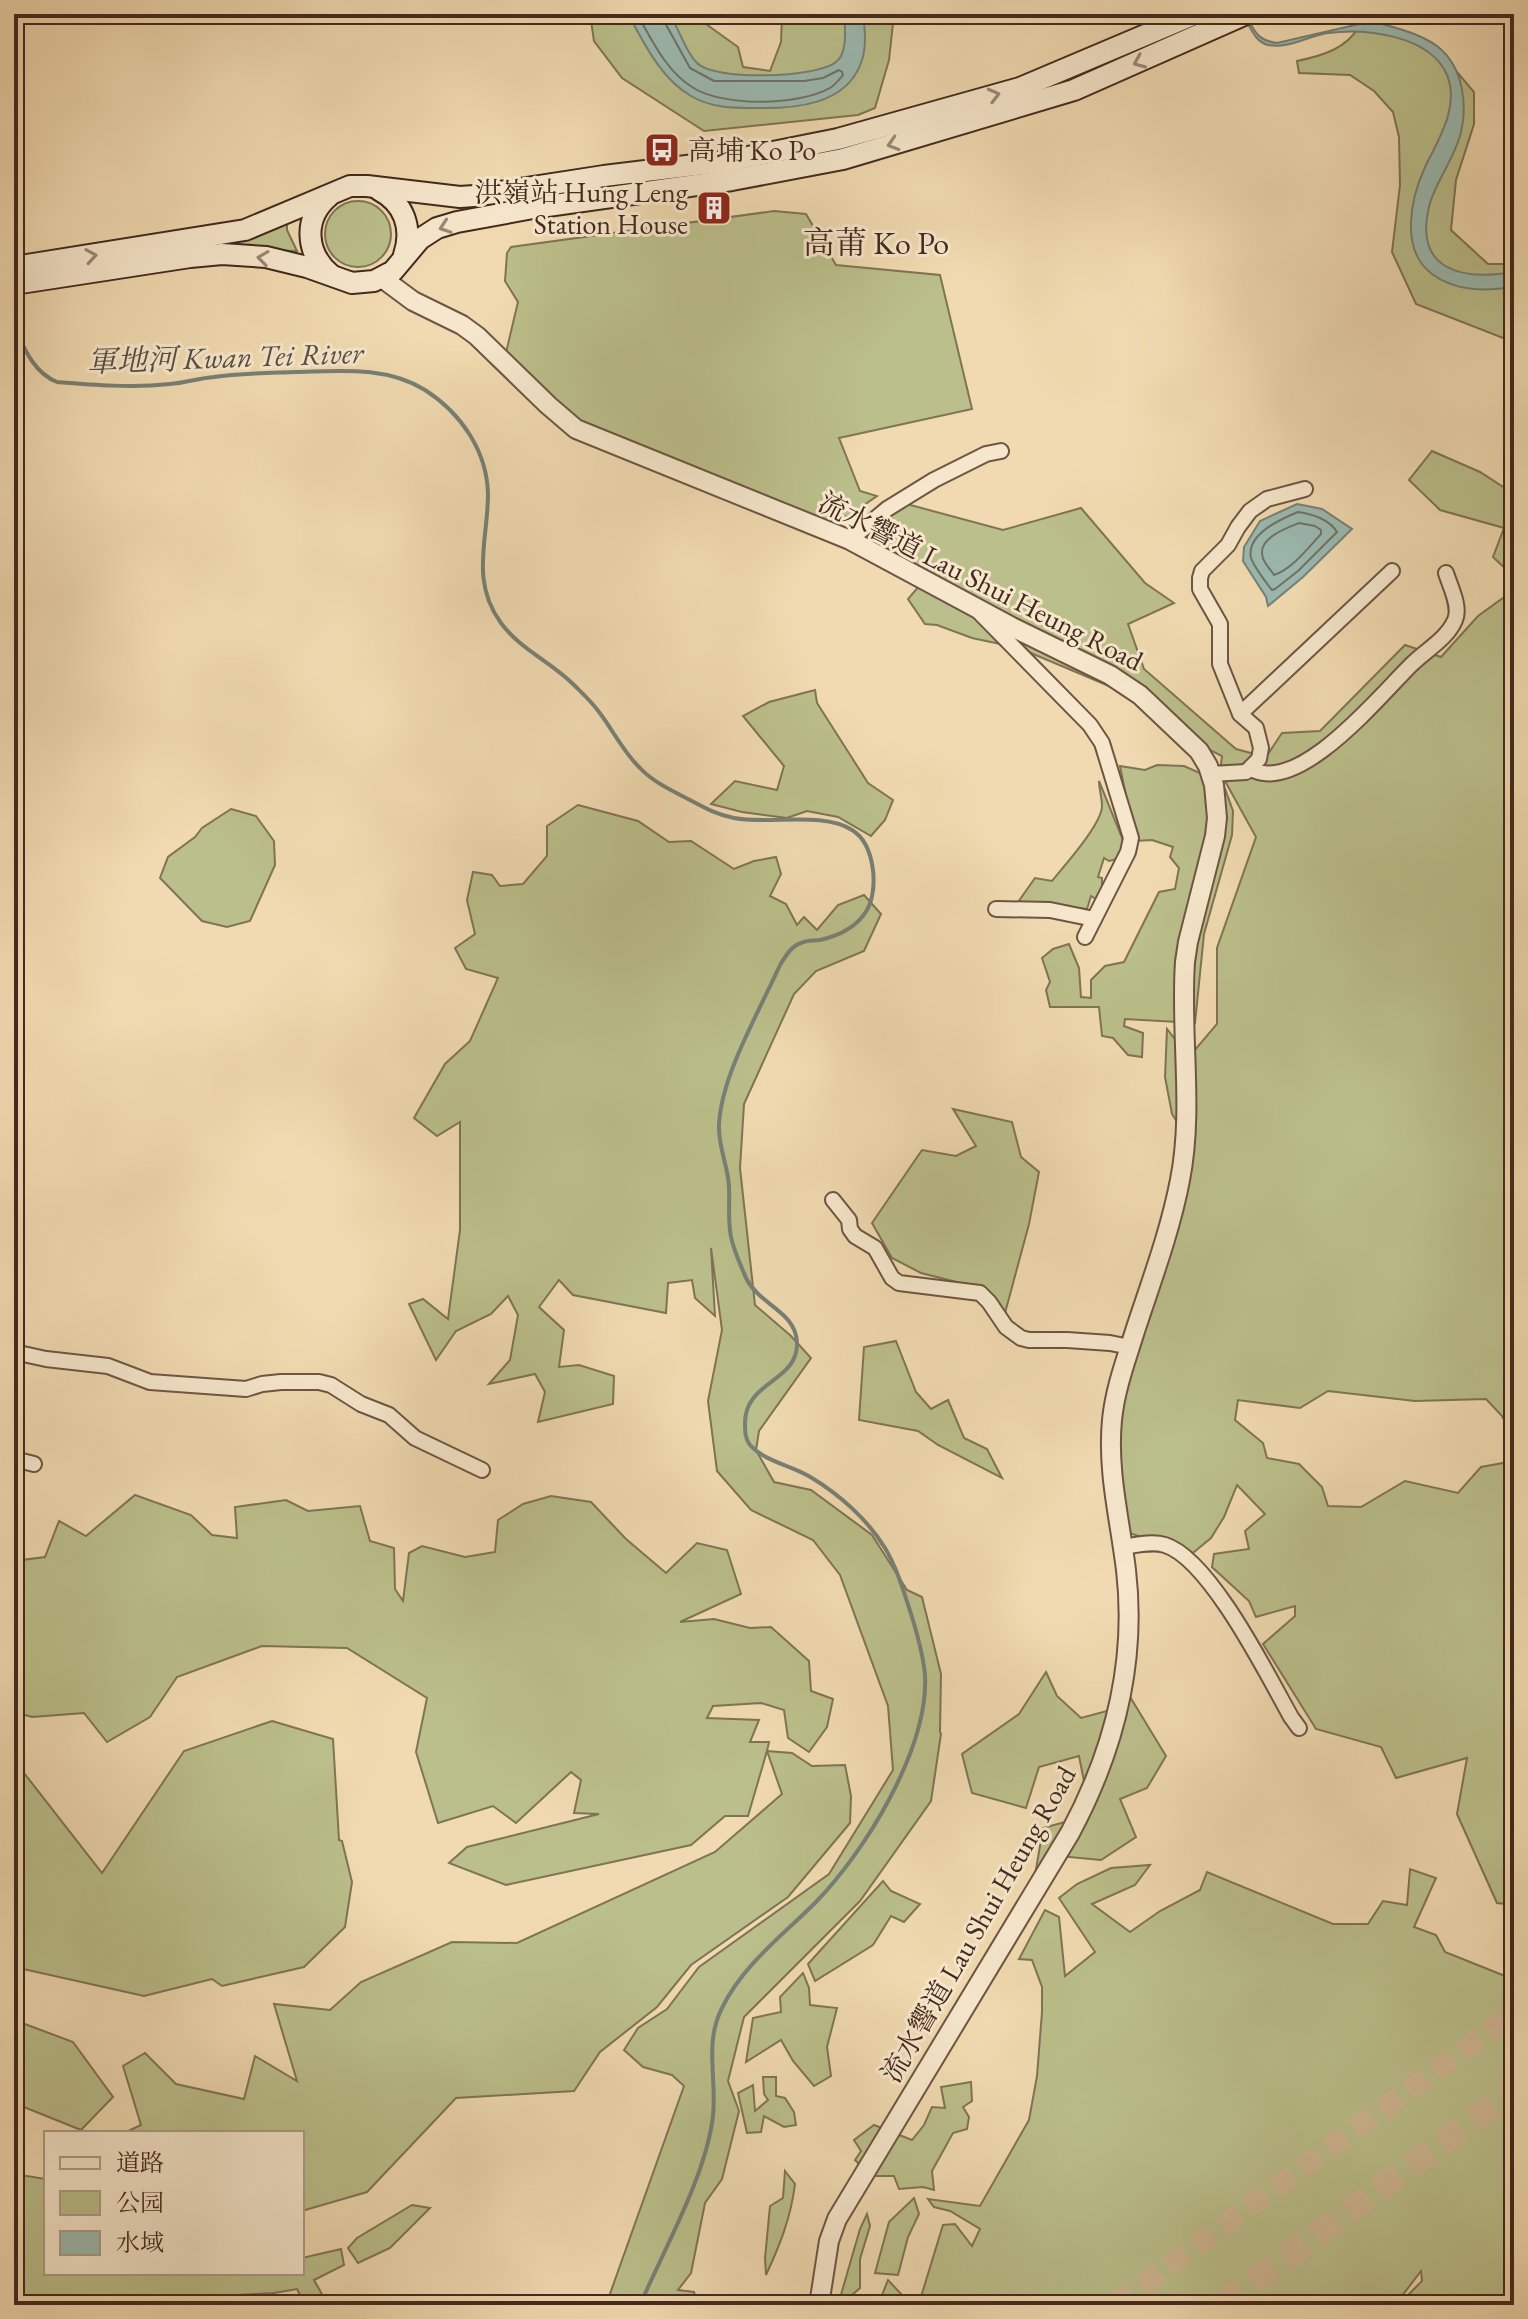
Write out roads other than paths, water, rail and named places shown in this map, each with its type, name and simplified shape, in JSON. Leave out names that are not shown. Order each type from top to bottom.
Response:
[{"type":"main road","points":[[14,267],[245,230],[350,186],[474,196],[728,161],[802,147],[1020,88],[1195,14]]},
{"type":"main road","points":[[14,284],[222,254],[266,257],[359,283],[382,278],[393,271],[420,239],[437,228],[533,208],[732,180],[843,159],[1074,90],[1246,14]]},
{"type":"main road","points":[[375,188],[396,201],[404,215],[408,239],[404,255]]},
{"type":"main road","points":[[330,195],[316,211],[310,241],[319,263],[338,279]]},
{"type":"street","name":"流水響道 Lau Shui Heung Road","points":[[382,278],[413,301],[462,325],[477,336],[576,429],[850,540],[1110,675],[1140,695],[1199,751],[1214,785],[1217,827],[1188,942],[1184,972],[1183,1166],[1117,1392],[1112,1429],[1112,1476],[1129,1613],[1127,1661],[1116,1720],[1099,1773],[1070,1833],[837,2219],[829,2241],[819,2305]]},
{"type":"street","points":[[850,540],[887,509],[934,480],[986,454],[1001,451]]},
{"type":"street","points":[[1211,774],[1246,772],[1259,759],[1261,748],[1256,728],[1240,714],[1220,664],[1220,624],[1200,589],[1202,571],[1228,545],[1250,511],[1267,499],[1305,489]]},
{"type":"street","points":[[1240,714],[1392,571]]},
{"type":"street","points":[[1251,769],[1259,774],[1274,774],[1306,761],[1366,713],[1450,629],[1457,612],[1446,573]]},
{"type":"street","points":[[973,606],[1090,725],[1102,743],[1131,838],[1128,852],[1085,937]]},
{"type":"street","points":[[996,909],[1050,910],[1094,919]]},
{"type":"street","points":[[833,1200],[849,1220],[855,1236],[875,1248],[892,1278],[899,1283],[980,1293],[1013,1334],[1029,1340],[1110,1343],[1130,1347]]},
{"type":"street","points":[[14,1352],[108,1366],[150,1382],[246,1389],[281,1382],[331,1385],[361,1404],[389,1415],[415,1438],[482,1470]]},
{"type":"street","points":[[14,1459],[34,1464]]},
{"type":"street","points":[[1123,1547],[1164,1545],[1177,1551],[1195,1567],[1240,1624],[1299,1728]]},
{"type":"water","points":[[628,14],[669,14],[697,63],[723,73],[788,74],[836,62],[845,40],[844,14],[863,14],[864,51],[854,77],[844,88],[817,102],[786,107],[722,106],[706,103],[680,89],[654,60]]},
{"type":"water","points":[[1368,22],[1407,31],[1437,46],[1453,65],[1462,88],[1464,112],[1460,136],[1433,195],[1426,226],[1428,243],[1435,257],[1459,272],[1514,272],[1514,287],[1482,289],[1451,284],[1432,274],[1415,252],[1411,224],[1415,194],[1446,123],[1451,99],[1447,75],[1439,62],[1412,43],[1360,32],[1328,33],[1291,44],[1268,45],[1258,39],[1248,24],[1260,37],[1277,43]]},
{"type":"water","points":[[1297,504],[1322,509],[1352,529],[1268,606],[1266,597],[1243,561],[1244,547],[1260,521]]},
{"type":"waterway","name":"軍地河 Kwan Tei River","points":[[14,327],[36,366],[57,382],[142,386],[234,375],[346,371],[379,373],[425,390],[450,410],[470,434],[483,463],[488,494],[483,576],[492,607],[509,632],[583,694],[634,762],[662,785],[728,817],[840,824],[860,837],[870,856],[873,891],[863,916],[840,933],[797,944],[780,965],[726,1086],[719,1133],[728,1179],[730,1234],[736,1255],[752,1288],[791,1323],[797,1343],[789,1366],[753,1398],[747,1409],[747,1440],[763,1456],[805,1474],[833,1492],[862,1518],[878,1538],[897,1572],[918,1636],[925,1675],[923,1704],[917,1734],[905,1766],[873,1828],[834,1882],[752,1965],[722,2008],[712,2048],[714,2102],[709,2139],[683,2212],[640,2305]]},
{"type":"tunnel","points":[[1115,2305],[1514,2013]]},
{"type":"tunnel","points":[[1221,2305],[1514,2090]]},
{"type":"place","name":"高埔 Ko Po","points":[[662,150]]},
{"type":"place","name":"洪嶺站 Hung Leng Station House","points":[[714,208]]},
{"type":"district","name":"高莆 Ko Po","points":[[876,243]]}]
